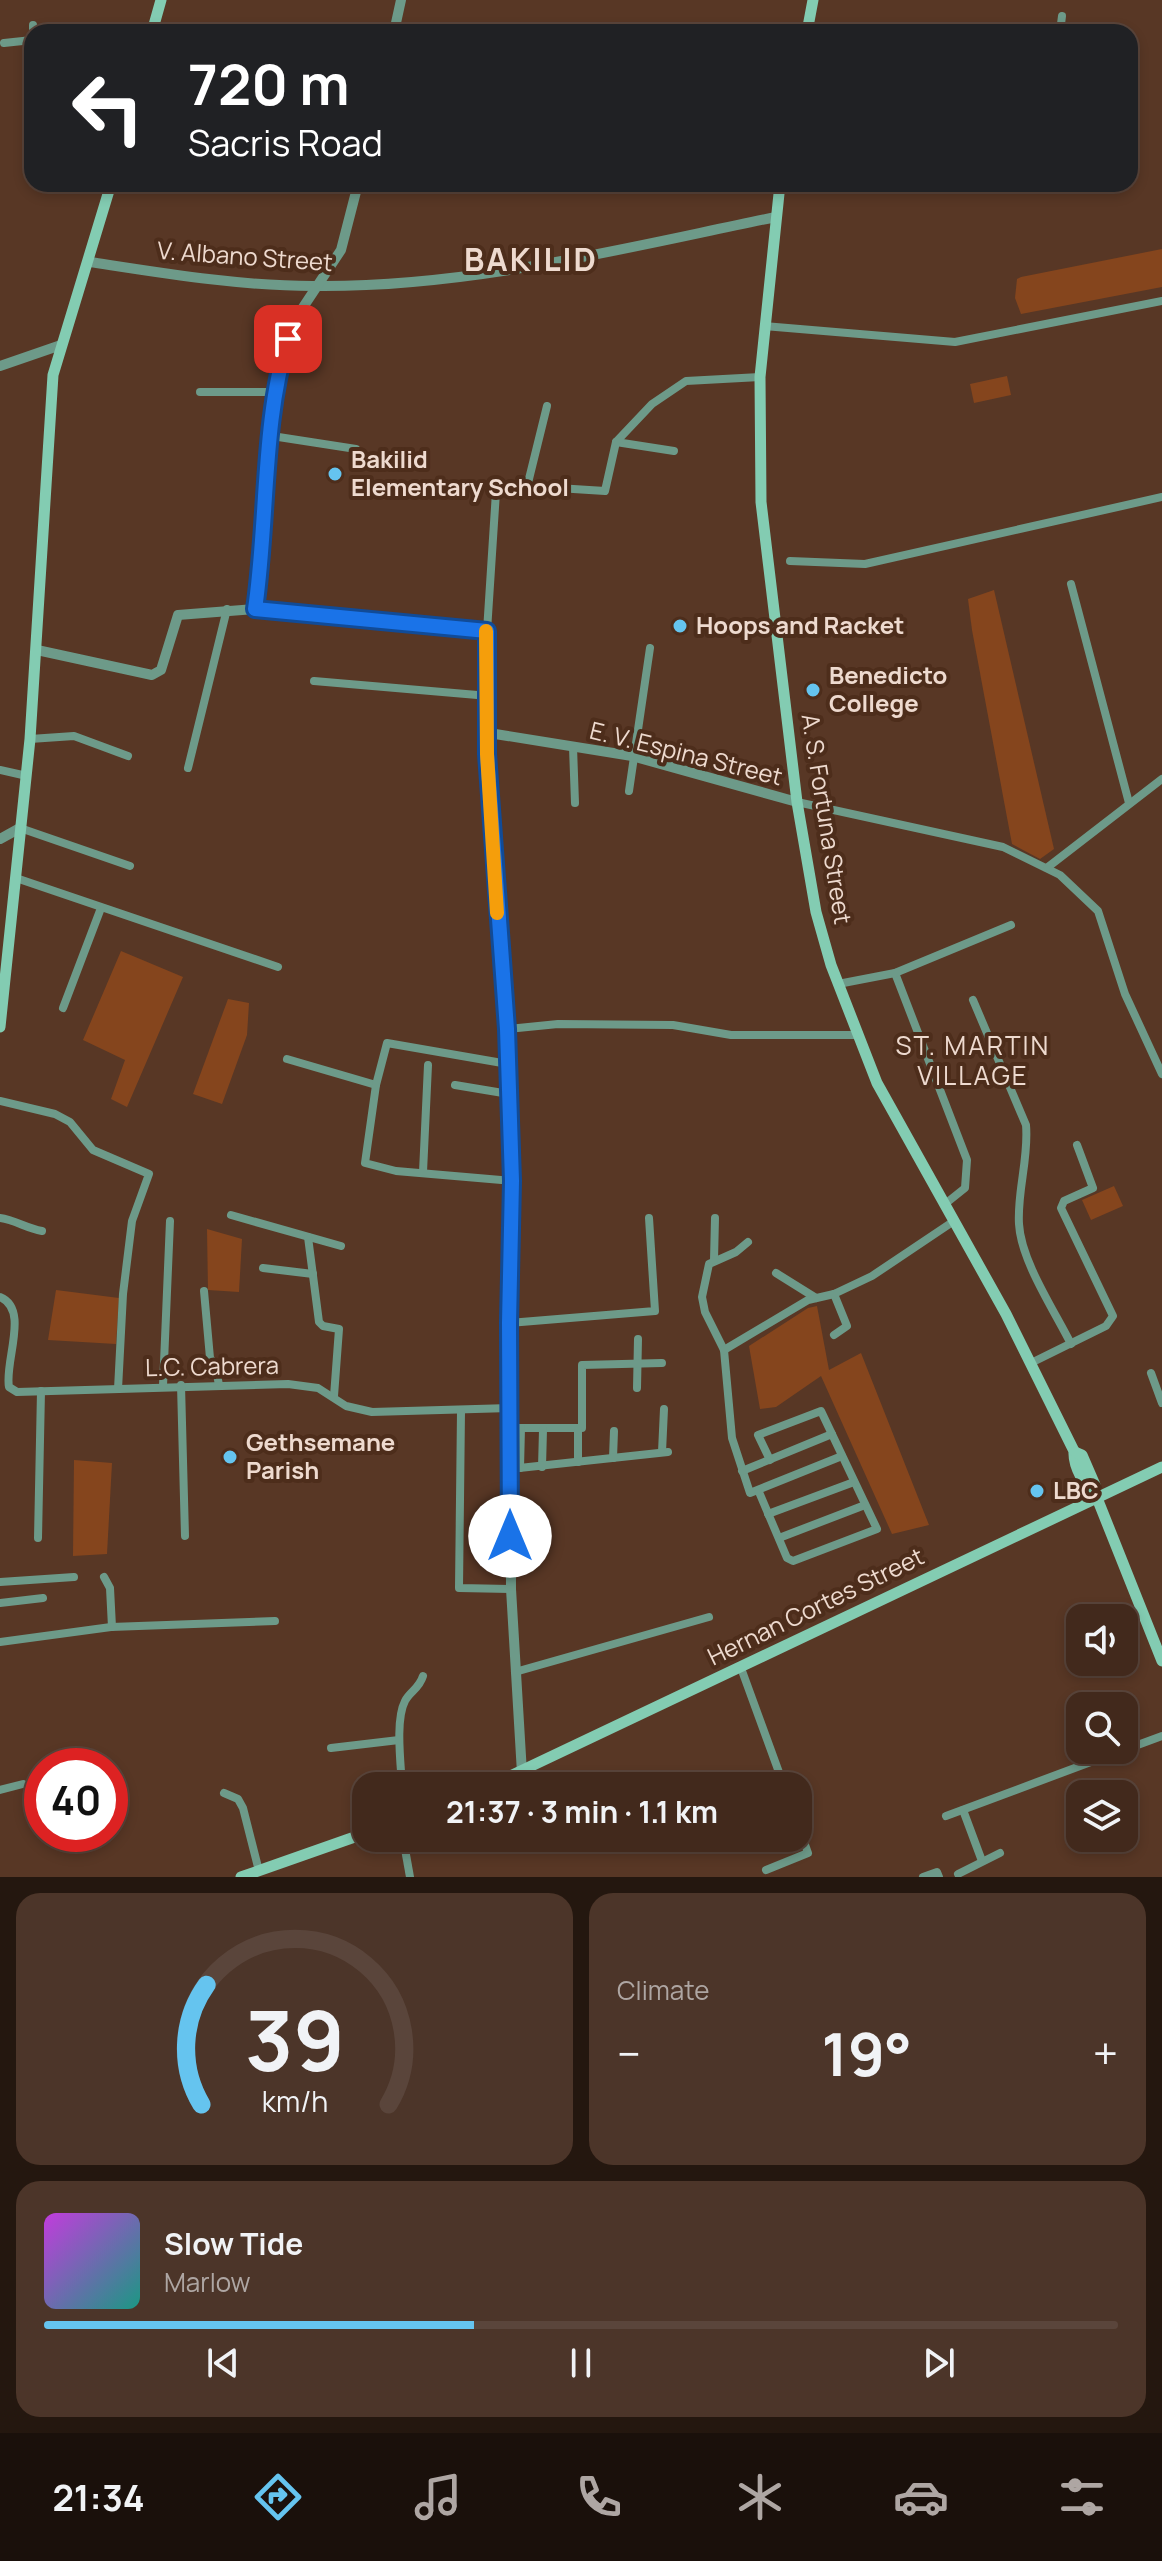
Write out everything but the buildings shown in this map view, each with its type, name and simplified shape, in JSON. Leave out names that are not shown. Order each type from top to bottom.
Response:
[{"type":"main road","points":[[154,24],[161,0]]},
{"type":"main road","points":[[808,24],[813,0]]},
{"type":"main road","points":[[0,1027],[30,739],[48,498],[50,401],[61,345],[90,262],[109,192]]},
{"type":"main road","name":"A. S. Fortuna Street","points":[[779,192],[760,377],[761,502],[797,802],[816,912],[838,984],[877,1083],[1031,1363],[1075,1452],[1082,1455],[1162,1661]]},
{"type":"main road","name":"Hernan Cortes Street","points":[[524,1772],[1162,1467]]},
{"type":"main road","points":[[241,1877],[264,1872],[352,1838]]},
{"type":"street","points":[[396,24],[401,0]]},
{"type":"street","points":[[1061,24],[1062,16]]},
{"type":"street","points":[[4,43],[24,41]]},
{"type":"street","points":[[255,609],[263,552],[276,392],[294,321],[341,250],[356,192]]},
{"type":"street","name":"V. Albano Street","points":[[90,262],[316,286],[495,272],[776,217]]},
{"type":"street","points":[[764,326],[955,342],[1162,301]]},
{"type":"street","points":[[0,366],[61,345]]},
{"type":"street","points":[[522,1772],[511,1589],[515,1468],[515,1428],[510,1408],[509,1323],[512,1181],[507,1029],[493,844],[489,733],[487,631],[495,497],[496,492],[510,485],[605,491],[616,442],[652,404],[681,383],[760,377]]},
{"type":"street","points":[[200,392],[276,392]]},
{"type":"street","points":[[527,487],[547,406]]},
{"type":"street","points":[[272,436],[356,449]]},
{"type":"street","points":[[616,442],[674,451]]},
{"type":"street","points":[[790,561],[865,564],[1162,497]]},
{"type":"street","points":[[1071,584],[1129,803]]},
{"type":"street","points":[[37,650],[152,675],[161,670],[178,615],[227,609],[487,631]]},
{"type":"street","points":[[188,768],[227,609]]},
{"type":"street","points":[[629,791],[650,648]]},
{"type":"street","points":[[314,681],[489,696]]},
{"type":"street","name":"E. V. Espina Street","points":[[489,733],[632,756],[797,802],[1014,852],[1048,867],[1084,894],[1098,911],[1125,994],[1162,1074]]},
{"type":"street","points":[[30,739],[74,736],[128,756]]},
{"type":"street","points":[[573,747],[575,803]]},
{"type":"street","points":[[0,770],[27,776]]},
{"type":"street","points":[[1048,867],[1162,779]]},
{"type":"street","points":[[0,839],[20,828],[130,866]]},
{"type":"street","points":[[16,878],[278,967]]},
{"type":"street","points":[[63,1008],[101,908]]},
{"type":"street","points":[[838,984],[895,973],[1011,925]]},
{"type":"street","points":[[895,973],[967,1160],[965,1188],[945,1204]]},
{"type":"street","points":[[973,1000],[1026,1125],[1028,1144],[1019,1221],[1021,1242],[1071,1344]]},
{"type":"street","points":[[507,1029],[558,1024],[673,1025],[731,1035],[858,1035]]},
{"type":"street","points":[[508,1064],[391,1042],[385,1046],[365,1163],[396,1171],[512,1181]]},
{"type":"street","points":[[287,1059],[376,1085]]},
{"type":"street","points":[[423,1172],[428,1065]]},
{"type":"street","points":[[455,1085],[509,1094]]},
{"type":"street","points":[[0,1101],[55,1114],[70,1122],[93,1150],[149,1174],[132,1221],[123,1294],[118,1389]]},
{"type":"street","points":[[1031,1363],[1106,1326],[1113,1316],[1061,1208],[1064,1201],[1093,1188],[1077,1145]]},
{"type":"street","points":[[231,1215],[341,1246]]},
{"type":"street","points":[[0,1218],[12,1220],[20,1227],[42,1231]]},
{"type":"street","points":[[509,1323],[655,1311],[649,1218]]},
{"type":"street","points":[[715,1218],[714,1260],[704,1277],[702,1297],[705,1312],[724,1350],[732,1438],[750,1493],[759,1492],[842,1456]]},
{"type":"street","points":[[163,1386],[170,1221]]},
{"type":"street","points":[[724,1350],[816,1298],[834,1294],[872,1276],[954,1221]]},
{"type":"street","points":[[308,1237],[319,1322],[323,1326],[339,1329],[334,1396]]},
{"type":"street","points":[[714,1260],[736,1252],[748,1242]]},
{"type":"street","points":[[263,1268],[313,1274]]},
{"type":"street","points":[[776,1273],[816,1298]]},
{"type":"street","points":[[204,1291],[210,1358],[215,1364],[219,1385]]},
{"type":"street","points":[[834,1294],[847,1326],[834,1335]]},
{"type":"street","name":"L.C. Cabrera","points":[[0,1297],[10,1302],[15,1314],[7,1376],[9,1387],[17,1392],[288,1384],[318,1388],[354,1409],[372,1412],[510,1408]]},
{"type":"street","points":[[637,1388],[638,1339]]},
{"type":"street","points":[[515,1428],[582,1428],[582,1365],[662,1363]]},
{"type":"street","points":[[1151,1373],[1162,1403]]},
{"type":"street","points":[[181,1385],[185,1536]]},
{"type":"street","points":[[38,1538],[41,1391]]},
{"type":"street","points":[[515,1468],[665,1452],[664,1409]]},
{"type":"street","points":[[461,1411],[459,1588],[511,1589]]},
{"type":"street","points":[[759,1492],[787,1558],[798,1562],[877,1529],[821,1411],[758,1435],[770,1460]]},
{"type":"street","points":[[542,1467],[543,1430]]},
{"type":"street","points":[[578,1430],[578,1462]]},
{"type":"street","points":[[613,1458],[614,1431]]},
{"type":"street","points":[[742,1471],[832,1434]]},
{"type":"street","points":[[768,1514],[854,1482]]},
{"type":"street","points":[[779,1538],[865,1505]]},
{"type":"street","points":[[0,1582],[74,1577]]},
{"type":"street","points":[[104,1577],[110,1588],[112,1627]]},
{"type":"street","points":[[0,1603],[43,1598]]},
{"type":"street","points":[[515,1672],[709,1617]]},
{"type":"street","points":[[0,1642],[112,1627],[275,1621]]},
{"type":"street","points":[[741,1668],[779,1772]]},
{"type":"street","points":[[401,1772],[399,1740],[405,1702],[419,1688],[423,1676]]},
{"type":"street","points":[[1138,1745],[1162,1736]]},
{"type":"street","points":[[331,1748],[399,1740]]},
{"type":"street","points":[[946,1816],[1086,1764]]},
{"type":"street","points":[[0,1790],[23,1784]]},
{"type":"street","points":[[224,1793],[238,1799],[243,1808],[264,1872]]},
{"type":"street","points":[[963,1810],[982,1861]]},
{"type":"street","points":[[406,1852],[410,1877]]},
{"type":"street","points":[[766,1870],[808,1852]]},
{"type":"street","points":[[958,1874],[1000,1853]]},
{"type":"street","points":[[923,1877],[937,1872],[939,1877]]},
{"type":"shaded area","points":[[1162,249],[1162,287],[1021,314],[1015,298],[1017,279],[1021,277]]},
{"type":"shaded area","points":[[1007,376],[1011,395],[974,403],[970,384]]},
{"type":"shaded area","points":[[994,590],[1054,849],[1040,859],[1012,844],[972,630],[968,599]]},
{"type":"shaded area","points":[[121,951],[183,977],[127,1107],[111,1099],[125,1060],[83,1040]]},
{"type":"shaded area","points":[[228,999],[249,1003],[247,1035],[222,1104],[193,1094]]},
{"type":"shaded area","points":[[1114,1186],[1123,1206],[1091,1220],[1082,1200]]},
{"type":"shaded area","points":[[207,1229],[242,1239],[239,1292],[208,1290]]},
{"type":"shaded area","points":[[56,1290],[119,1298],[116,1344],[48,1340]]},
{"type":"shaded area","points":[[817,1306],[829,1370],[861,1353],[929,1525],[892,1534],[821,1376],[776,1407],[760,1409],[749,1346],[808,1308]]},
{"type":"shaded area","points":[[74,1460],[112,1463],[107,1554],[73,1556]]},
{"type":"slow traffic","points":[[486,631],[489,696],[487,754],[497,913]]},
{"type":"place","name":"Bakilid Elementary School","points":[[335,474]]},
{"type":"place","name":"Hoops and Racket","points":[[680,626]]},
{"type":"place","name":"Benedicto College","points":[[813,690]]},
{"type":"place","name":"Gethsemane Parish","points":[[230,1457]]},
{"type":"place","name":"LBC","points":[[1037,1491]]},
{"type":"district","name":"BAKILID","points":[[531,260]]},
{"type":"district","name":"ST. MARTIN VILLAGE","points":[[973,1061]]},
{"type":"route","points":[[288,339],[276,392],[263,552],[255,609],[487,631],[487,754],[507,1029],[512,1181],[510,1536]]}]
